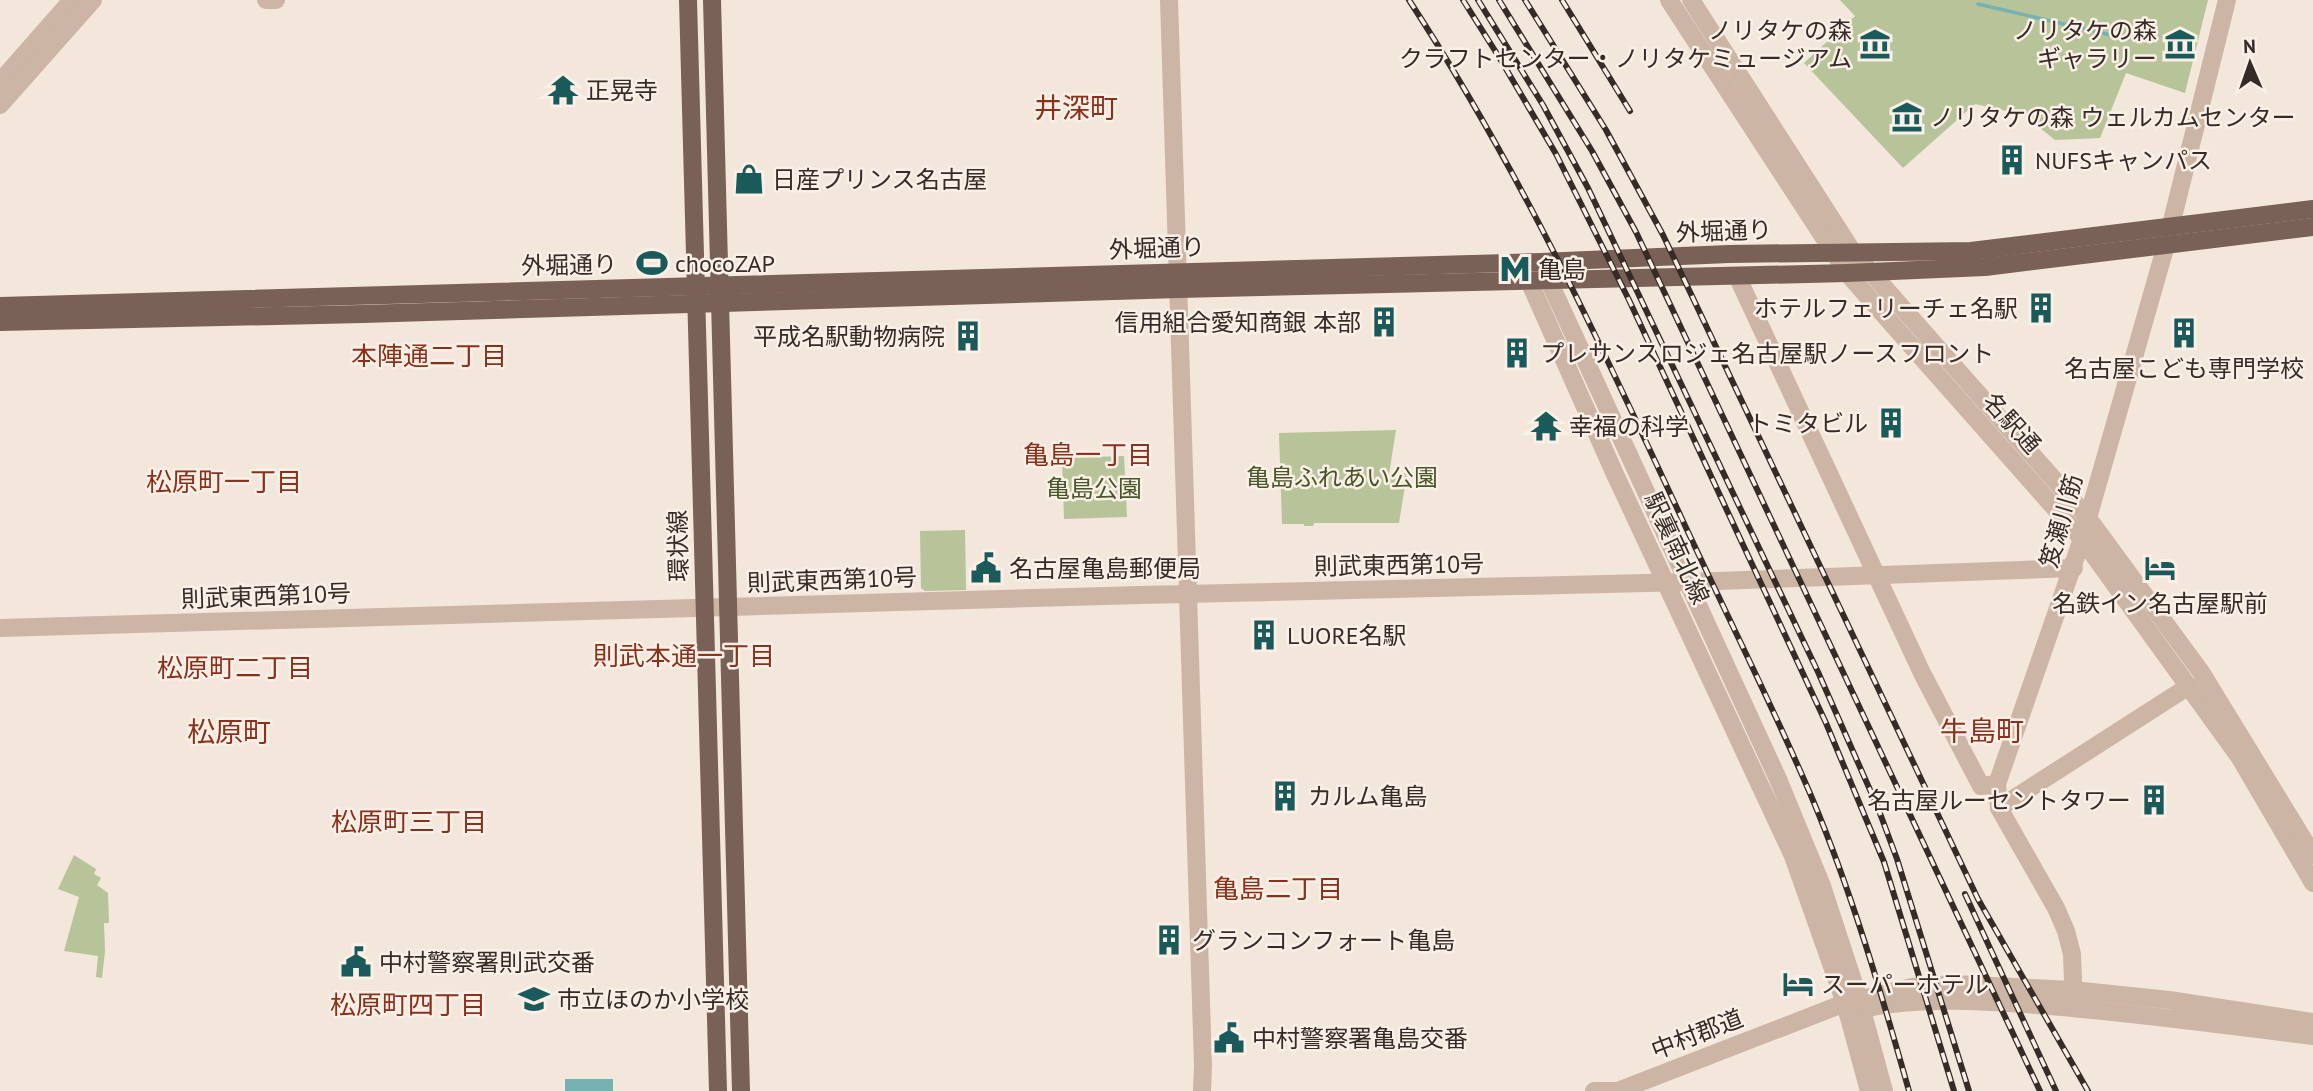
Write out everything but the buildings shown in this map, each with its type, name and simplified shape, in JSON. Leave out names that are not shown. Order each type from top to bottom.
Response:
[{"type":"main road","name":"環状線","points":[[688,0],[718,1091]]},
{"type":"main road","name":"環状線","points":[[712,0],[741,1091]]},
{"type":"main road","name":"外堀通り","points":[[0,322],[363,314],[721,293],[1178,280],[1544,262],[1971,251],[2313,209]]},
{"type":"main road","name":"外堀通り","points":[[1178,280],[1549,281],[1985,267],[2313,227]]},
{"type":"main road","name":"外堀通り","points":[[0,306],[696,294]]},
{"type":"street","points":[[0,82],[72,0]]},
{"type":"street","points":[[0,105],[93,0]]},
{"type":"street","points":[[267,0],[276,0]]},
{"type":"street","points":[[1169,0],[1202,1091]]},
{"type":"street","name":"名駅通","points":[[1669,0],[1847,273],[2082,539],[2240,758],[2313,883]]},
{"type":"street","name":"名駅通","points":[[1690,0],[1853,252],[2088,518],[2201,672],[2313,855]]},
{"type":"street","points":[[2171,226],[2227,0]]},
{"type":"street","name":"笈瀬川筋","points":[[1999,808],[1997,784],[2074,568],[2171,226]]},
{"type":"street","points":[[1529,281],[1532,271],[1544,262]]},
{"type":"street","name":"駅裏南北線","points":[[1544,262],[1549,281],[1778,779],[1800,854]]},
{"type":"street","points":[[1737,276],[1922,673],[1981,786],[1997,784]]},
{"type":"street","name":"駅裏南北線","points":[[1529,281],[1666,582],[1800,854]]},
{"type":"street","name":"則武東西第10号","points":[[0,628],[1689,582],[2074,568]]},
{"type":"street","points":[[2073,999],[2072,954],[2066,931],[2056,908],[1999,808],[2189,686]]},
{"type":"street","points":[[1800,854],[1884,1091]]},
{"type":"street","name":"中村郡道","points":[[1594,1091],[1618,1091],[1815,1016],[1912,987],[1954,984],[2073,999]]},
{"type":"street","points":[[2073,999],[2169,1000],[2313,1022]]},
{"type":"street","points":[[2073,999],[2313,1036]]},
{"type":"street","points":[[1853,1006],[1869,1091]]},
{"type":"green space","points":[[1840,0],[2208,0],[2185,93],[2126,73],[2100,138],[2055,140],[2024,115],[1975,104],[1903,168],[1804,63],[1855,16]]},
{"type":"green space","name":"亀島ふれあい公園","points":[[1396,430],[1389,474],[1407,473],[1399,523],[1314,523],[1313,526],[1282,524],[1279,433]]},
{"type":"green space","name":"亀島公園","points":[[1124,456],[1127,517],[1064,519],[1062,458]]},
{"type":"green space","points":[[965,530],[966,590],[925,591],[921,588],[920,531]]},
{"type":"green space","points":[[74,855],[96,869],[94,874],[101,878],[97,885],[108,893],[109,923],[104,923],[102,978],[96,977],[98,956],[64,951],[79,897],[58,889]]},
{"type":"water","points":[[565,1079],[613,1079],[613,1091],[565,1091]]},
{"type":"waterway","points":[[1978,4],[2128,39]]},
{"type":"railway","points":[[1409,0],[1486,126],[1555,254],[1781,728],[1812,798],[1853,906],[1909,1091]]},
{"type":"railway","points":[[1463,0],[1556,154],[1629,300],[1826,723],[1884,862],[1954,1091]]},
{"type":"railway","points":[[1478,0],[1543,105],[1588,188],[1818,672],[1878,808],[1897,859],[1969,1091]]},
{"type":"railway","points":[[1499,0],[1592,151],[1636,232],[2040,1091]]},
{"type":"railway","points":[[1525,0],[1606,130],[1663,235],[1978,899],[2088,1091]]},
{"type":"railway","points":[[1562,0],[1630,111]]},
{"type":"railway","points":[[1965,894],[2056,1091]]},
{"type":"place","name":"ノリタケの森 クラフトセンター・ノリタケミュージアム","points":[[1875,44]]},
{"type":"place","name":"ノリタケの森 ギャラリー","points":[[2180,44]]},
{"type":"place","name":"正晃寺","points":[[563,90]]},
{"type":"place","name":"ノリタケの森 ウェルカムセンター","points":[[1907,117]]},
{"type":"place","name":"NUFSキャンパス","points":[[2012,160]]},
{"type":"place","name":"日産プリンス名古屋","points":[[749,179]]},
{"type":"place","name":"chocoZAP","points":[[652,263]]},
{"type":"place","name":"亀島","points":[[1515,269]]},
{"type":"place","name":"ホテルフェリーチェ名駅","points":[[2041,308]]},
{"type":"place","name":"信用組合愛知商銀 本部","points":[[1384,322]]},
{"type":"place","name":"名古屋こども専門学校","points":[[2184,333]]},
{"type":"place","name":"平成名駅動物病院","points":[[968,336]]},
{"type":"place","name":"プレサンスロジェ名古屋駅ノースフロント","points":[[1517,353]]},
{"type":"place","name":"トミタビル","points":[[1891,423]]},
{"type":"place","name":"幸福の科学","points":[[1546,426]]},
{"type":"place","name":"名古屋亀島郵便局","points":[[986,568]]},
{"type":"place","name":"名鉄イン名古屋駅前","points":[[2160,568]]},
{"type":"place","name":"LUORE名駅","points":[[1264,635]]},
{"type":"place","name":"カルム亀島","points":[[1285,796]]},
{"type":"place","name":"名古屋ルーセントタワー","points":[[2154,800]]},
{"type":"place","name":"グランコンフォート亀島","points":[[1169,940]]},
{"type":"place","name":"中村警察署則武交番","points":[[356,962]]},
{"type":"place","name":"スーパーホテル","points":[[1798,984]]},
{"type":"place","name":"市立ほのか小学校","points":[[534,999]]},
{"type":"place","name":"中村警察署亀島交番","points":[[1229,1038]]},
{"type":"district","name":"井深町","points":[[1076,107]]},
{"type":"district","name":"本陣通二丁目","points":[[429,355]]},
{"type":"district","name":"亀島一丁目","points":[[1088,454]]},
{"type":"district","name":"松原町一丁目","points":[[224,481]]},
{"type":"district","name":"則武本通一丁目","points":[[684,655]]},
{"type":"district","name":"松原町二丁目","points":[[235,667]]},
{"type":"district","name":"牛島町","points":[[1982,730]]},
{"type":"district","name":"松原町","points":[[229,731]]},
{"type":"district","name":"松原町三丁目","points":[[409,821]]},
{"type":"district","name":"亀島二丁目","points":[[1278,888]]},
{"type":"district","name":"松原町四丁目","points":[[408,1004]]}]
